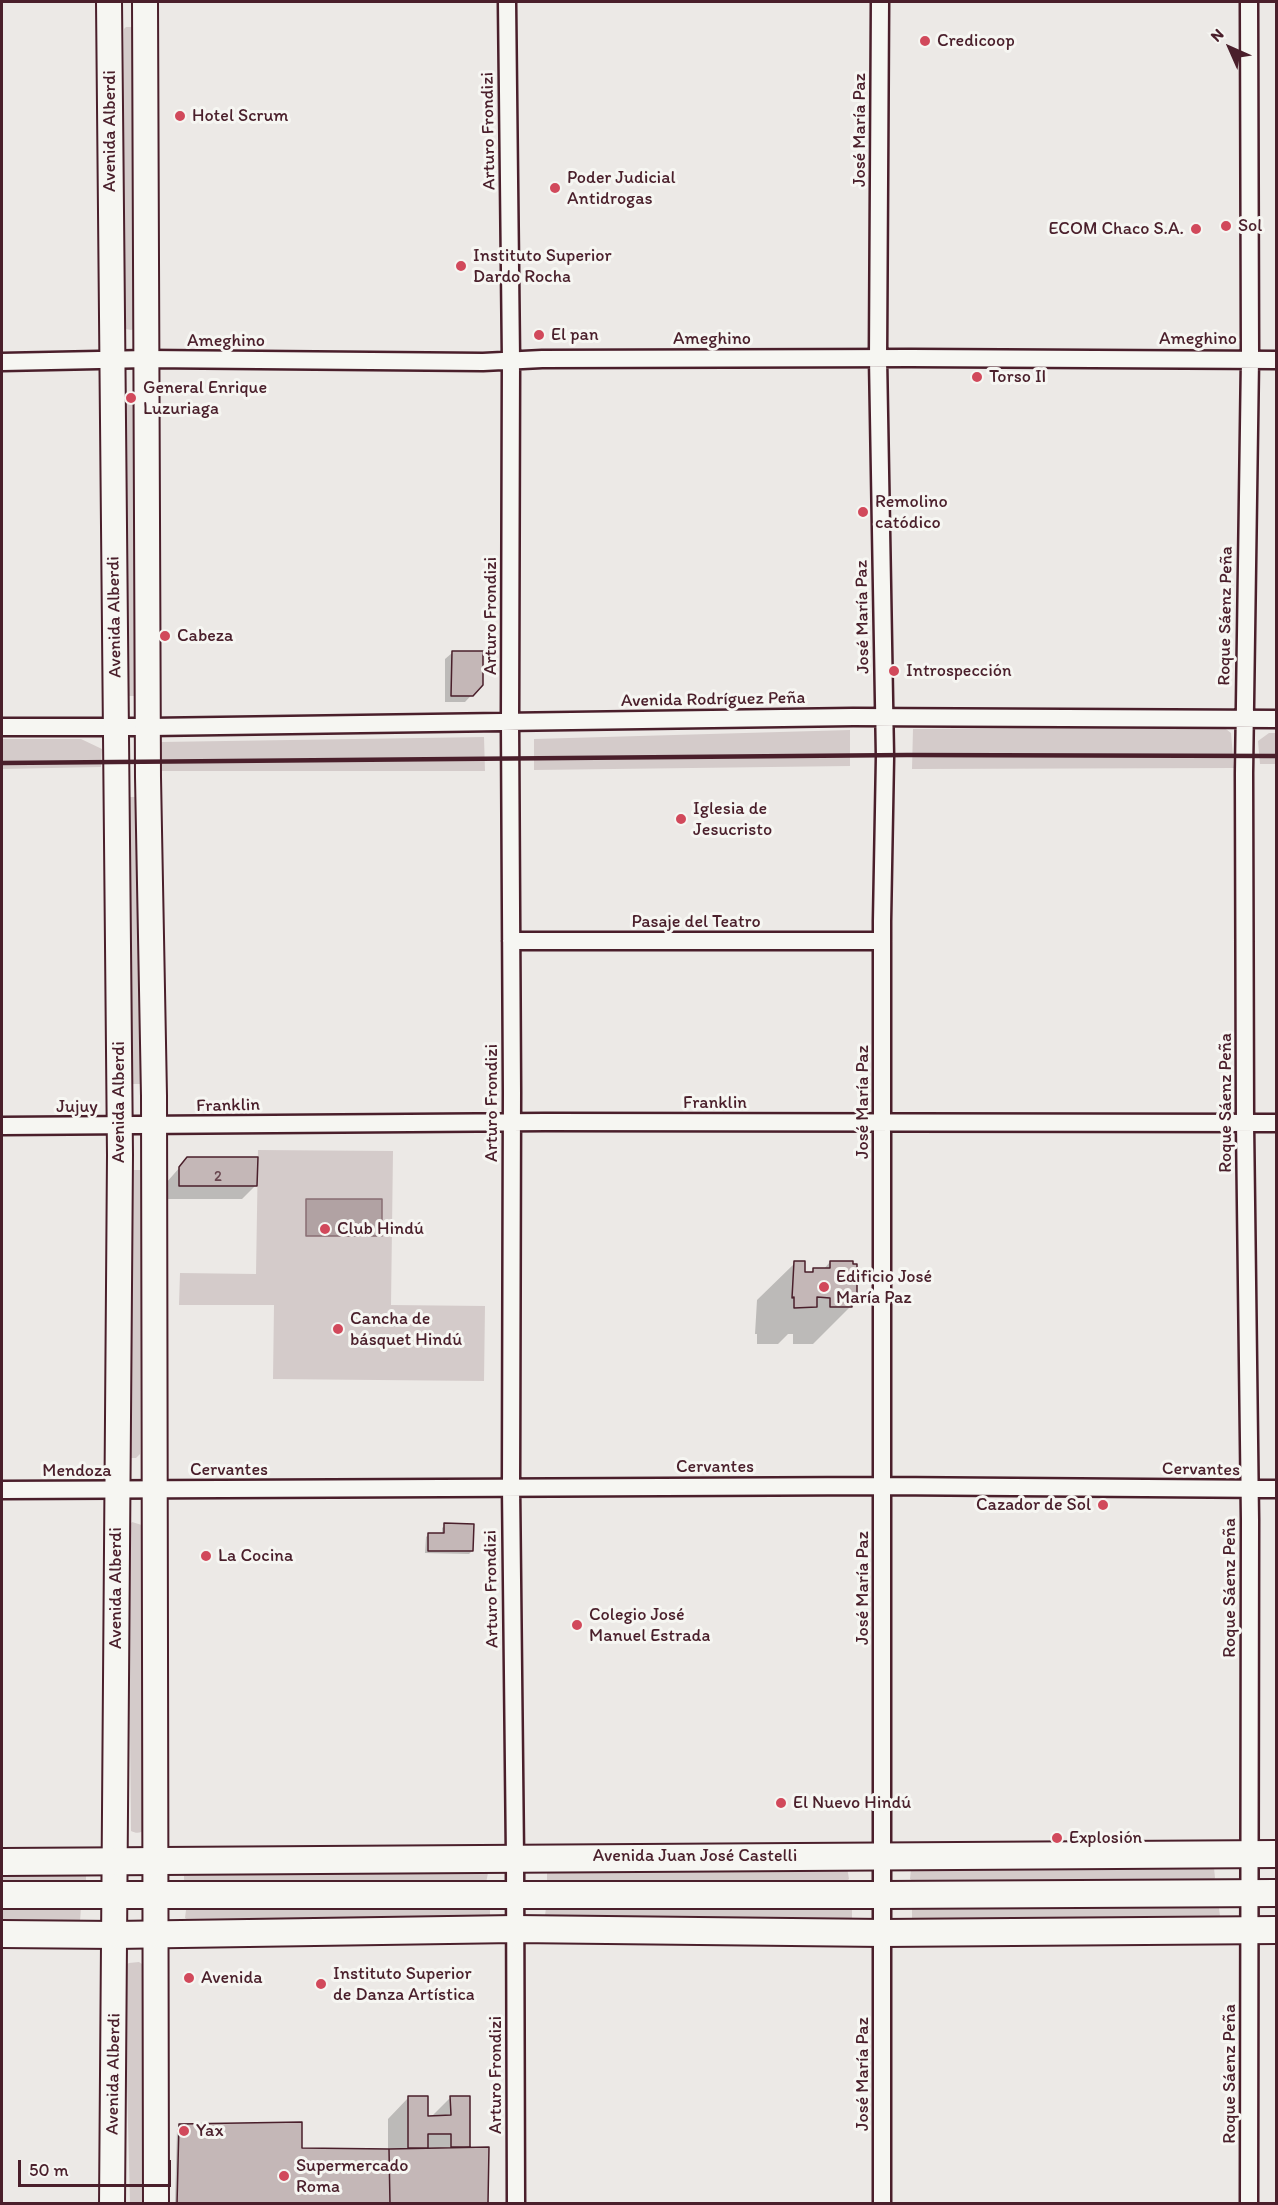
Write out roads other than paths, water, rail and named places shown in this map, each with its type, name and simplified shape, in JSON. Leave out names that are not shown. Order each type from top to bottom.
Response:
[{"type":"main road","name":"Avenida Alberdi","points":[[109,2],[120,1126],[112,2204]]},
{"type":"main road","name":"Avenida Alberdi","points":[[145,2],[150,727],[148,777],[153,1126],[156,2204]]},
{"type":"main road","name":"Avenida Juan José Castelli","points":[[2,1862],[1276,1854]]},
{"type":"main road","points":[[2,1895],[1276,1893]]},
{"type":"main road","points":[[2,1934],[115,1935],[515,1929],[883,1934],[1276,1929]]},
{"type":"street","name":"Arturo Frondizi","points":[[507,2],[511,359],[511,1487],[516,2204]]},
{"type":"street","name":"José María Paz","points":[[880,2],[878,358],[884,717],[882,2204]]},
{"type":"street","name":"Roque Sáenz Peña","points":[[1249,2],[1250,359],[1245,719],[1245,1124],[1250,1490],[1249,2204]]},
{"type":"street","name":"Ameghino","points":[[2,362],[147,359],[459,362],[511,359],[878,358],[1276,360]]},
{"type":"street","name":"Avenida Rodríguez Peña","points":[[2,727],[116,728],[884,717],[1276,719]]},
{"type":"street","name":"Pasaje del Teatro","points":[[511,941],[882,941]]},
{"type":"street","name":"Franklin","points":[[153,1126],[512,1122],[1276,1123]]},
{"type":"street","name":"Jujuy","points":[[2,1126],[153,1126]]},
{"type":"street","name":"Cervantes","points":[[153,1490],[883,1486],[1276,1489]]},
{"type":"street","name":"Mendoza","points":[[2,1490],[153,1490]]},
{"type":"railway","points":[[2,763],[907,755],[1276,756]]},
{"type":"place","name":"Credicoop","points":[[925,41]]},
{"type":"place","name":"Hotel Scrum","points":[[180,116]]},
{"type":"place","name":"Poder Judicial Antidrogas","points":[[555,188]]},
{"type":"place","name":"Sol","points":[[1226,226]]},
{"type":"place","name":"ECOM Chaco S.A.","points":[[1196,229]]},
{"type":"place","name":"Instituto Superior Dardo Rocha","points":[[461,266]]},
{"type":"place","name":"El pan","points":[[539,335]]},
{"type":"place","name":"Torso II","points":[[977,377]]},
{"type":"place","name":"General Enrique Luzuriaga","points":[[131,398]]},
{"type":"place","name":"Remolino catódico","points":[[863,512]]},
{"type":"place","name":"Cabeza","points":[[165,636]]},
{"type":"place","name":"Introspección","points":[[894,671]]},
{"type":"place","name":"Iglesia de Jesucristo","points":[[681,819]]},
{"type":"place","name":"Club Hindú","points":[[325,1229]]},
{"type":"place","name":"Edificio José María Paz","points":[[824,1287]]},
{"type":"place","name":"Cancha de básquet Hindú","points":[[338,1329]]},
{"type":"place","name":"Cazador de Sol","points":[[1103,1505]]},
{"type":"place","name":"La Cocina","points":[[206,1556]]},
{"type":"place","name":"Colegio José Manuel Estrada","points":[[577,1625]]},
{"type":"place","name":"El Nuevo Hindú","points":[[781,1803]]},
{"type":"place","name":"Explosión","points":[[1057,1838]]},
{"type":"place","name":"Avenida","points":[[189,1978]]},
{"type":"place","name":"Instituto Superior de Danza Artística","points":[[321,1984]]},
{"type":"place","name":"Yax","points":[[184,2131]]},
{"type":"place","name":"Supermercado Roma","points":[[284,2176]]}]
